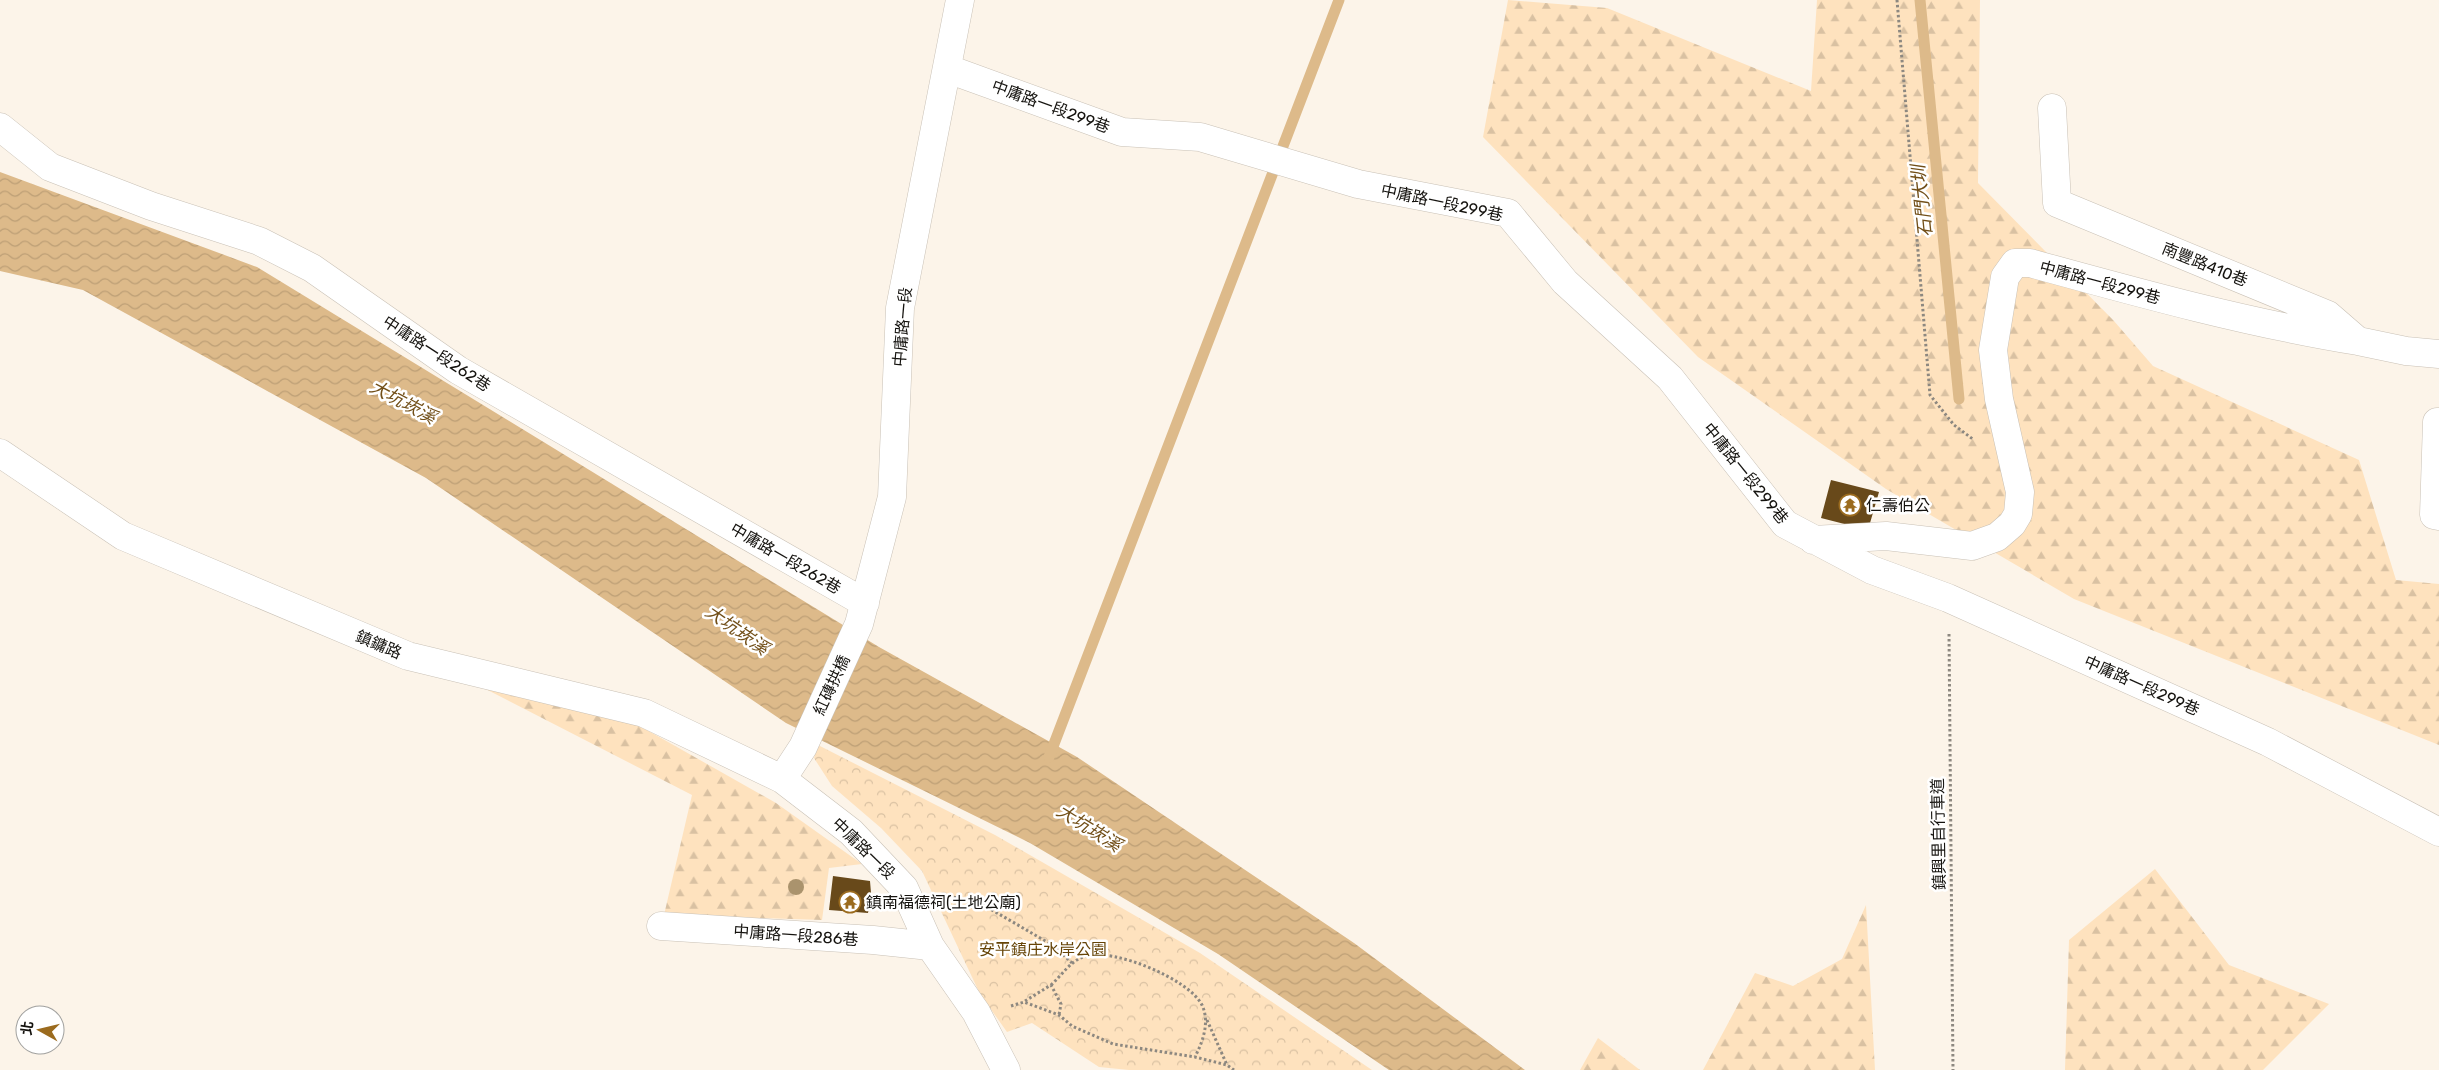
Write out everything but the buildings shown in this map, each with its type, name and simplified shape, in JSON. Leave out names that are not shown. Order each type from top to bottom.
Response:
[{"type":"street","name":"中庸路一段","points":[[862,614],[892,498],[900,308],[960,0]]},
{"type":"street","name":"中庸路一段299巷","points":[[948,69],[1122,132],[1200,137],[1358,184],[1508,213],[1565,282],[1670,378],[1785,524],[1812,540],[1872,570],[1948,598],[2268,742],[2439,832]]},
{"type":"street","name":"南豐路410巷","points":[[2052,108],[2057,203],[2328,315],[2358,341],[2406,351],[2439,354]]},
{"type":"street","name":"中庸路一段262巷","points":[[0,127],[50,167],[151,206],[260,241],[312,268],[458,370],[862,614]]},
{"type":"street","name":"中庸路一段299巷","points":[[1812,540],[1886,536],[1972,546],[1997,537],[2012,524],[2018,514],[2020,492],[1999,399],[1993,350],[2005,277],[2015,263],[2030,263],[2162,299],[2296,331],[2358,341]]},
{"type":"street","points":[[2439,422],[2437,422],[2434,515],[2439,516]]},
{"type":"street","name":"鎮鏞路","points":[[0,453],[123,536],[408,656],[644,713],[782,779]]},
{"type":"street","name":"紅磚拱橋","points":[[782,779],[802,747],[862,614]]},
{"type":"street","name":"中庸路一段","points":[[782,779],[851,832],[904,888],[930,946],[976,1012],[1006,1070]]},
{"type":"street","name":"中庸路一段286巷","points":[[661,926],[873,940],[930,946]]},
{"type":"path","points":[[1897,0],[1930,396],[1954,425],[1990,453],[2014,459]]},
{"type":"path","name":"鎮興里自行車道","points":[[1948,598],[1952,1070]]},
{"type":"path","points":[[904,888],[980,903],[1054,946],[1072,963]]},
{"type":"path","points":[[976,1012],[1024,1002],[1051,985],[1072,963],[1086,956],[1104,954],[1145,966],[1178,984],[1199,1000],[1227,1065]]},
{"type":"path","points":[[1051,985],[1061,1004],[1059,1015]]},
{"type":"path","points":[[1024,1002],[1059,1015],[1072,1026],[1113,1044],[1196,1057],[1227,1065],[1234,1070]]},
{"type":"path","points":[[1196,1057],[1206,1020]]},
{"type":"green space","points":[[1508,0],[1607,8],[1811,91],[1817,0],[1980,0],[1978,183],[2114,321],[2153,366],[2359,460],[2396,580],[2439,584],[2439,745],[2074,599],[1886,489],[1698,357],[1483,137]]},
{"type":"green space","points":[[474,683],[638,725],[776,803],[862,864],[829,868],[822,920],[664,915],[692,795]]},
{"type":"green space","name":"安平鎮庄水岸公園","points":[[818,745],[995,835],[1200,953],[1372,1070],[1129,1070],[1099,1067],[1032,1023],[1007,1032],[980,994],[922,871],[881,828],[832,786],[814,758]]},
{"type":"green space","points":[[2155,869],[2229,965],[2329,1004],[2263,1070],[2065,1070],[2069,940]]},
{"type":"green space","points":[[1866,905],[1875,1070],[1703,1070],[1755,973],[1793,986],[1842,959]]},
{"type":"green space","points":[[1598,1038],[1640,1070],[1580,1070]]},
{"type":"water","name":"大坑崁溪","points":[[0,172],[257,267],[879,647],[1077,757],[1354,943],[1525,1070],[1389,1070],[1218,954],[1030,843],[786,723],[426,478],[83,290],[0,271]]},
{"type":"waterway","points":[[1049,757],[1339,0]]},
{"type":"waterway","name":"石門大圳","points":[[1920,0],[1959,399]]},
{"type":"place","name":"仁壽伯公","points":[[1850,505]]},
{"type":"place","name":"鎮南福德祠(土地公廟)","points":[[850,902]]}]
